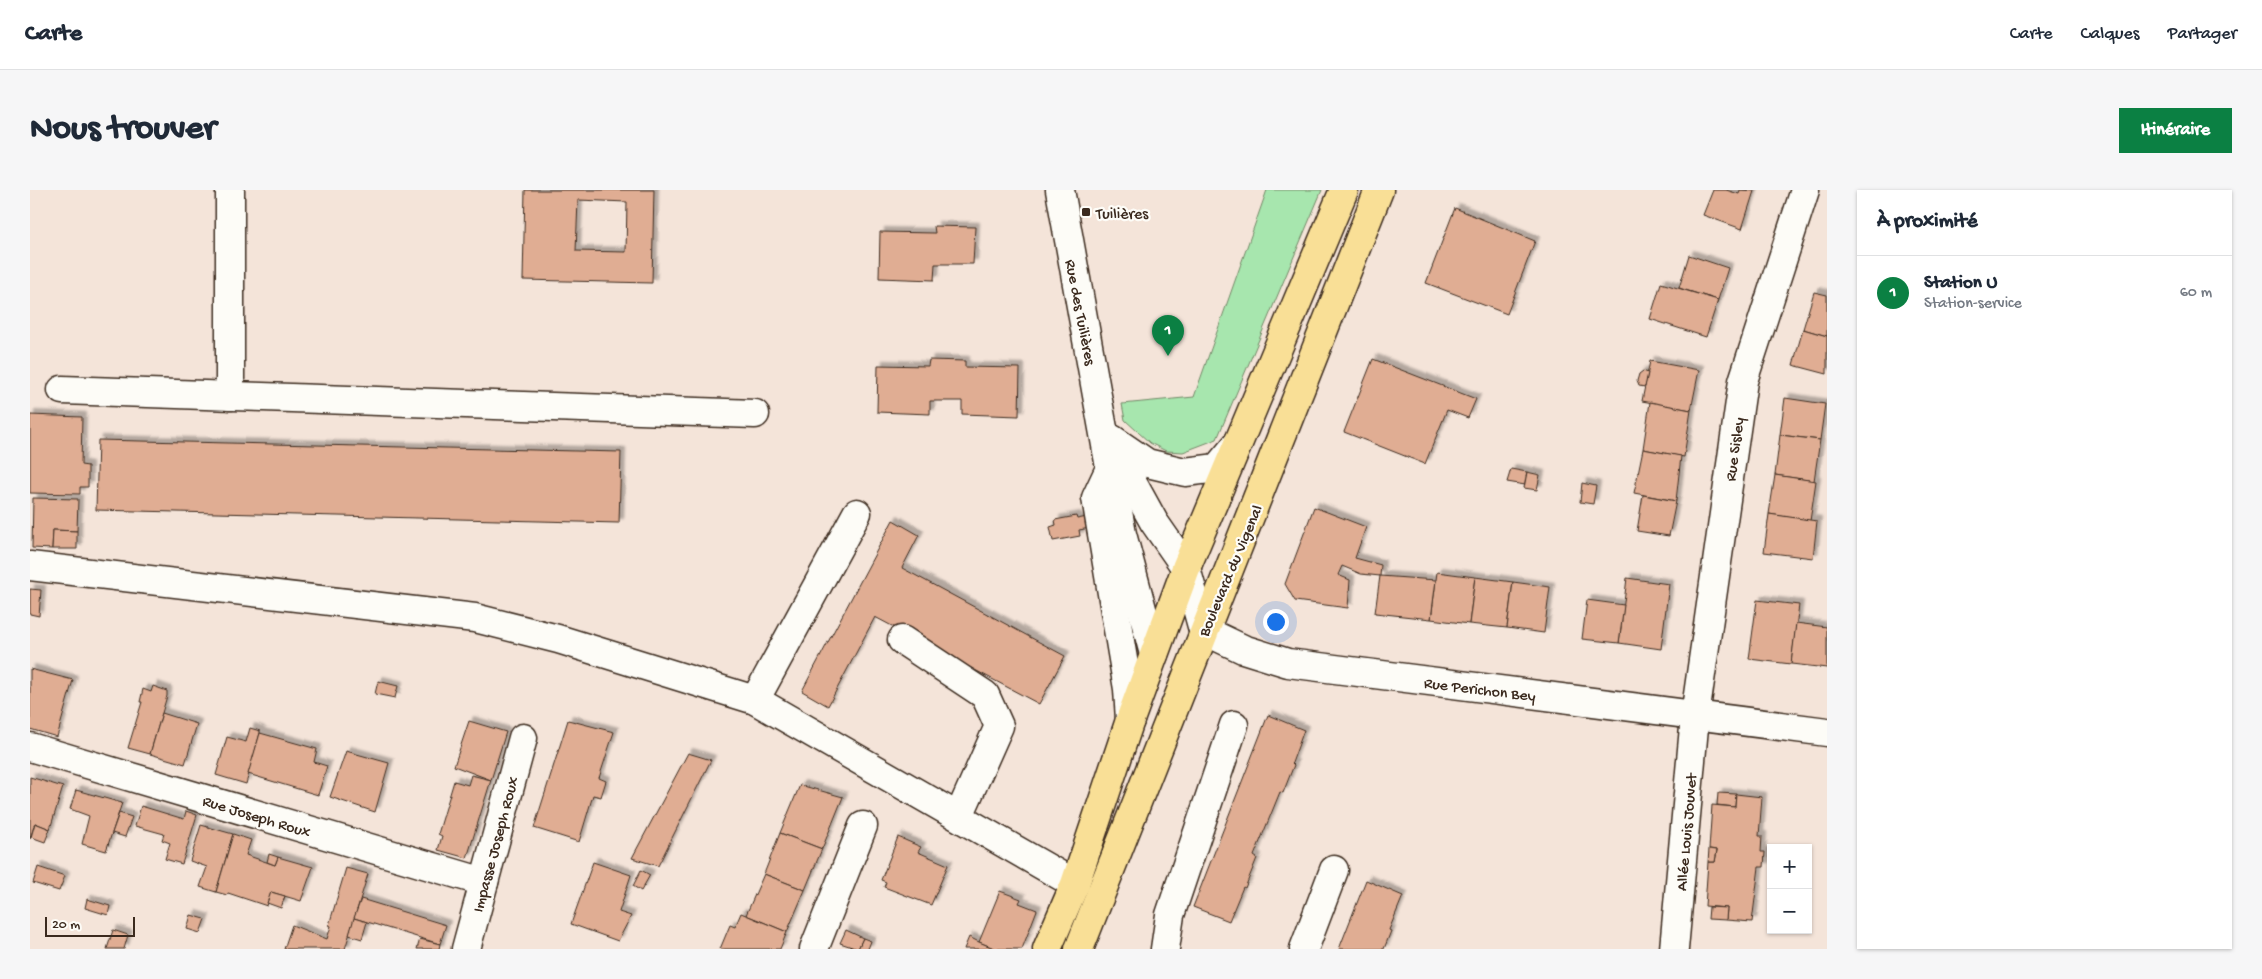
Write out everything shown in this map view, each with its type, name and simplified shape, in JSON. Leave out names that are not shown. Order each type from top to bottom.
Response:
[{"type":"main road","points":[[1047,949],[1075,884],[1130,720],[1186,568],[1344,190]]},
{"type":"main road","name":"Boulevard du Vigenal","points":[[1079,949],[1203,630],[1238,549],[1379,190]]},
{"type":"street","points":[[230,190],[230,396]]},
{"type":"street","name":"Rue des Tuilières","points":[[1060,190],[1122,534],[1154,654]]},
{"type":"street","name":"Rue Sisley","points":[[1695,716],[1743,381],[1806,190]]},
{"type":"street","points":[[62,390],[755,414]]},
{"type":"street","points":[[1105,433],[1146,463],[1185,472],[1217,468],[1240,440]]},
{"type":"street","name":"Rue des Tuilières","points":[[1105,433],[1154,522],[1186,568]]},
{"type":"street","points":[[1111,466],[1096,498],[1128,689],[1130,720]]},
{"type":"street","points":[[755,700],[857,514]]},
{"type":"street","points":[[30,566],[475,618],[558,639],[755,700],[1075,884]]},
{"type":"street","points":[[1186,568],[1203,630]]},
{"type":"street","name":"Rue Perichon Bey","points":[[1203,630],[1243,649],[1288,663],[1827,732]]},
{"type":"street","points":[[902,640],[985,695],[999,726],[959,816]]},
{"type":"street","name":"Allée Louis Jouvet","points":[[1674,949],[1695,716]]},
{"type":"street","points":[[1165,949],[1170,915],[1234,725]]},
{"type":"street","name":"Impasse Joseph Roux","points":[[466,949],[523,738]]},
{"type":"street","name":"Rue Joseph Roux","points":[[30,747],[484,882]]},
{"type":"street","points":[[814,949],[863,826]]},
{"type":"street","points":[[1304,949],[1334,870]]},
{"type":"green space","points":[[1267,190],[1322,190],[1217,439],[1183,452],[1166,451],[1150,443],[1125,420],[1122,404],[1194,397]]},
{"type":"building","points":[[525,190],[654,190],[652,283],[523,280]],"holes":[[[578,200],[627,202],[626,252],[576,251]]]},
{"type":"building","points":[[1713,190],[1726,190],[1739,194],[1740,190],[1754,191],[1742,229],[1703,215]]},
{"type":"building","points":[[1455,208],[1535,241],[1507,314],[1426,283]]},
{"type":"building","points":[[934,226],[975,227],[973,264],[935,264],[934,280],[879,278],[880,232],[935,233]]},
{"type":"building","points":[[1689,255],[1728,268],[1718,300],[1679,288]]},
{"type":"building","points":[[1661,283],[1718,300],[1706,337],[1650,319]]},
{"type":"building","points":[[1814,292],[1827,295],[1827,336],[1803,329]]},
{"type":"building","points":[[1803,329],[1827,336],[1827,374],[1793,365]]},
{"type":"building","points":[[1373,359],[1476,399],[1468,418],[1447,410],[1425,464],[1344,432]]},
{"type":"building","points":[[929,360],[965,361],[965,367],[1020,368],[1019,416],[962,414],[962,401],[930,401],[930,414],[877,412],[878,365],[928,366]]},
{"type":"building","points":[[1650,361],[1699,370],[1691,410],[1642,401]]},
{"type":"building","points":[[1643,371],[1648,373],[1645,387],[1639,386],[1637,381],[1639,374]]},
{"type":"building","points":[[1785,398],[1825,404],[1820,440],[1780,435]]},
{"type":"building","points":[[1650,402],[1691,410],[1684,457],[1643,449]]},
{"type":"building","points":[[30,415],[82,417],[81,465],[88,466],[88,487],[80,487],[80,494],[30,493]]},
{"type":"building","points":[[1780,435],[1820,440],[1814,481],[1775,475]]},
{"type":"building","points":[[98,440],[621,452],[619,523],[96,510]]},
{"type":"building","points":[[1643,449],[1681,456],[1676,501],[1634,493]]},
{"type":"building","points":[[1511,469],[1527,472],[1525,485],[1507,482]]},
{"type":"building","points":[[1527,472],[1540,475],[1537,490],[1524,488]]},
{"type":"building","points":[[1775,475],[1816,481],[1810,521],[1769,514]]},
{"type":"building","points":[[1582,483],[1596,486],[1593,504],[1580,502]]},
{"type":"building","points":[[1643,495],[1676,501],[1669,536],[1637,531]]},
{"type":"building","points":[[33,498],[78,499],[77,531],[53,530],[52,549],[32,548]]},
{"type":"building","points":[[1314,507],[1366,527],[1355,558],[1381,565],[1380,576],[1361,574],[1342,566],[1338,575],[1350,580],[1348,608],[1295,601],[1285,584]]},
{"type":"building","points":[[1769,514],[1817,521],[1813,558],[1764,552]]},
{"type":"building","points":[[1076,516],[1077,519],[1087,517],[1090,528],[1079,530],[1080,536],[1053,541],[1050,527],[1056,525],[1055,520]]},
{"type":"building","points":[[893,520],[919,535],[902,568],[1065,656],[1039,704],[875,617],[828,706],[802,691]]},
{"type":"building","points":[[53,530],[77,531],[77,549],[52,549]]},
{"type":"building","points":[[1437,572],[1475,577],[1469,624],[1431,619]]},
{"type":"building","points":[[1380,576],[1436,580],[1431,619],[1375,613]]},
{"type":"building","points":[[1475,577],[1513,582],[1507,628],[1469,624]]},
{"type":"building","points":[[1627,578],[1669,584],[1661,649],[1619,643]]},
{"type":"building","points":[[1513,582],[1550,587],[1544,633],[1507,628]]},
{"type":"building","points":[[30,589],[41,590],[39,616],[30,614]]},
{"type":"building","points":[[1587,600],[1624,605],[1619,643],[1582,639]]},
{"type":"building","points":[[1757,600],[1799,605],[1791,664],[1749,659]]},
{"type":"building","points":[[1796,623],[1827,627],[1827,668],[1791,664]]},
{"type":"building","points":[[30,669],[73,680],[57,737],[30,729]]},
{"type":"building","points":[[378,681],[398,686],[395,698],[375,694]]},
{"type":"building","points":[[153,686],[167,691],[167,696],[150,754],[128,748],[142,702],[140,702],[143,689],[151,692]]},
{"type":"building","points":[[162,713],[197,724],[185,764],[150,754]]},
{"type":"building","points":[[1268,715],[1304,730],[1292,763],[1294,765],[1283,793],[1280,792],[1254,856],[1257,858],[1229,921],[1193,907]]},
{"type":"building","points":[[568,720],[614,732],[599,778],[606,781],[601,797],[593,795],[579,842],[534,828]]},
{"type":"building","points":[[469,721],[506,732],[491,780],[454,766]]},
{"type":"building","points":[[250,728],[260,731],[260,733],[246,784],[216,775],[227,737],[246,742]]},
{"type":"building","points":[[260,733],[317,749],[314,762],[327,766],[318,795],[248,774]]},
{"type":"building","points":[[346,751],[389,763],[375,812],[330,797]]},
{"type":"building","points":[[688,753],[711,760],[658,866],[632,858]]},
{"type":"building","points":[[471,775],[491,780],[467,858],[438,850],[442,836],[438,834],[454,781],[468,785]]},
{"type":"building","points":[[30,777],[63,787],[50,829],[35,823],[30,839]]},
{"type":"building","points":[[800,785],[843,797],[822,849],[780,833]]},
{"type":"building","points":[[76,790],[122,803],[106,851],[82,844],[89,816],[70,809]]},
{"type":"building","points":[[1718,793],[1736,794],[1735,807],[1717,805]]},
{"type":"building","points":[[1736,794],[1762,797],[1759,836],[1762,836],[1761,852],[1765,852],[1764,867],[1759,867],[1752,922],[1726,920],[1727,908],[1705,906],[1708,862],[1715,862],[1717,850],[1709,849],[1712,805],[1735,807]]},
{"type":"building","points":[[141,806],[184,819],[186,811],[197,815],[182,864],[165,859],[170,843],[162,840],[164,834],[135,826]]},
{"type":"building","points":[[119,813],[132,817],[125,837],[112,833]]},
{"type":"building","points":[[35,823],[50,829],[45,842],[31,837]]},
{"type":"building","points":[[201,825],[233,834],[216,892],[200,887],[207,867],[190,861]]},
{"type":"building","points":[[780,833],[822,849],[805,890],[764,874]]},
{"type":"building","points":[[233,834],[251,840],[246,855],[275,865],[278,857],[313,867],[301,901],[271,892],[267,906],[228,893],[227,895],[216,892]]},
{"type":"building","points":[[898,837],[921,847],[918,852],[948,865],[931,905],[884,887],[886,882],[881,880]]},
{"type":"building","points":[[1709,849],[1717,850],[1715,862],[1708,862]]},
{"type":"building","points":[[269,854],[278,857],[275,865],[267,862]]},
{"type":"building","points":[[593,862],[631,875],[619,912],[631,916],[618,941],[571,924]]},
{"type":"building","points":[[38,867],[65,876],[59,891],[33,883]]},
{"type":"building","points":[[346,868],[368,874],[345,949],[284,949],[292,925],[327,939],[331,926],[329,925]]},
{"type":"building","points":[[641,870],[650,875],[641,891],[633,886]]},
{"type":"building","points":[[764,874],[805,890],[787,932],[746,915]]},
{"type":"building","points":[[1366,880],[1403,896],[1389,930],[1391,931],[1384,949],[1339,949]]},
{"type":"building","points":[[1000,891],[1021,899],[1019,903],[1037,910],[1022,949],[996,949],[979,942]]},
{"type":"building","points":[[271,892],[285,896],[281,908],[267,903]]},
{"type":"building","points":[[87,899],[110,906],[108,915],[85,908]]},
{"type":"building","points":[[361,899],[446,925],[440,944],[354,918]]},
{"type":"building","points":[[1709,907],[1727,908],[1726,920],[1708,919]]},
{"type":"building","points":[[741,913],[787,932],[780,949],[720,949],[730,925],[735,927]]},
{"type":"building","points":[[191,915],[205,919],[200,933],[187,929]]},
{"type":"building","points":[[354,918],[367,922],[362,939],[349,935]]},
{"type":"building","points":[[113,930],[128,935],[124,949],[107,949]]},
{"type":"building","points":[[846,930],[863,938],[858,949],[840,943]]},
{"type":"building","points":[[969,937],[979,942],[996,949],[964,949]]},
{"type":"building","points":[[863,938],[871,941],[868,949],[858,949]]},
{"type":"building","points":[[420,939],[440,944],[439,949],[417,949]]},
{"type":"place","name":"Tuilières","points":[[1086,212]]},
{"type":"place","name":"Station U","points":[[1168,356]]}]
